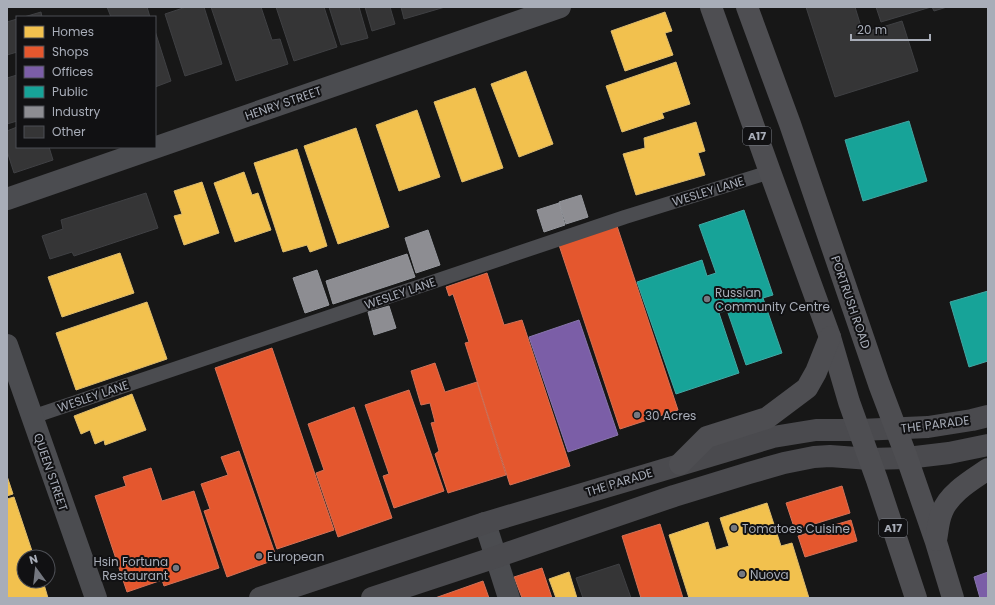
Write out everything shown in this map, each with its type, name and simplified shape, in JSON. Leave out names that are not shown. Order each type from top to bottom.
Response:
[{"type":"highway","name":"A17","points":[[711,7],[830,337],[849,402],[870,459],[916,598]]},
{"type":"highway","name":"PORTRUSH ROAD","points":[[747,7],[790,124],[879,384],[907,458],[936,542],[953,598]]},
{"type":"highway","points":[[680,464],[707,437],[767,418],[807,388],[816,372],[830,337]]},
{"type":"highway","points":[[936,542],[942,510],[948,500],[956,492],[988,469]]},
{"type":"main road","name":"THE PARADE","points":[[260,598],[485,523],[773,437],[816,430],[928,427],[988,416]]},
{"type":"main road","points":[[372,598],[682,494],[784,463],[814,457],[830,456],[870,459],[907,458],[949,453],[988,445]]},
{"type":"main road","points":[[584,493],[593,524]]},
{"type":"street","name":"HENRY STREET","points":[[156,147],[560,7]]},
{"type":"street","name":"HENRY STREET","points":[[7,199],[154,148]]},
{"type":"street","name":"QUEEN STREET","points":[[7,345],[96,598]]},
{"type":"street","points":[[485,523],[509,598]]},
{"type":"lane","name":"WESLEY LANE","points":[[32,417],[625,217],[770,172]]},
{"type":"building: Homes","points":[[665,12],[672,31],[665,33],[673,55],[625,71],[611,31]]},
{"type":"building: Homes","points":[[676,62],[690,104],[662,113],[664,118],[622,132],[606,86]]},
{"type":"building: Homes","points":[[526,71],[553,144],[519,157],[491,84]]},
{"type":"building: Homes","points":[[475,88],[503,168],[462,182],[434,102]]},
{"type":"building: Homes","points":[[417,110],[440,177],[399,191],[376,125]]},
{"type":"building: Homes","points":[[696,122],[705,151],[698,153],[705,175],[636,195],[623,154],[645,148],[644,138]]},
{"type":"building: Homes","points":[[356,128],[389,227],[338,244],[304,146]]},
{"type":"building: Homes","points":[[297,149],[327,246],[310,252],[307,245],[283,252],[254,163]]},
{"type":"building: Homes","points":[[244,172],[252,195],[258,193],[271,230],[235,242],[214,183]]},
{"type":"building: Homes","points":[[202,182],[219,233],[184,245],[174,216],[182,214],[174,191]]},
{"type":"building: Homes","points":[[120,253],[134,293],[62,317],[48,277]]},
{"type":"building: Homes","points":[[147,302],[167,359],[76,390],[56,333]]},
{"type":"building: Homes","points":[[132,394],[146,430],[105,445],[104,440],[95,444],[90,430],[81,434],[74,416]]},
{"type":"building: Homes","points":[[7,476],[13,494],[7,496]]},
{"type":"building: Homes","points":[[14,497],[31,549],[16,549],[16,589],[45,589],[48,598],[7,598],[7,499]]},
{"type":"building: Homes","name":"Nuova","points":[[767,503],[781,546],[792,543],[809,598],[689,598],[669,535],[708,522],[716,550],[729,546],[720,518]]},
{"type":"building: Homes","points":[[569,572],[577,598],[556,598],[549,579]]},
{"type":"building: Shops","points":[[616,223],[678,410],[620,429],[558,242]]},
{"type":"building: Shops","points":[[487,273],[504,325],[522,320],[570,466],[510,485],[465,343],[469,342],[453,294],[449,296],[446,287]]},
{"type":"building: Shops","points":[[272,348],[334,530],[277,549],[215,368]]},
{"type":"building: Shops","points":[[435,363],[445,392],[477,382],[506,475],[448,493],[435,454],[439,451],[431,423],[435,422],[430,403],[421,405],[411,371]]},
{"type":"building: Shops","points":[[409,390],[444,491],[394,508],[383,476],[389,474],[365,405]]},
{"type":"building: Shops","points":[[354,407],[392,518],[338,537],[316,473],[324,470],[308,424]]},
{"type":"building: Shops","points":[[239,451],[277,559],[227,577],[204,511],[210,509],[201,484],[228,475],[221,457]]},
{"type":"building: Shops","points":[[151,468],[162,501],[194,491],[219,568],[164,586],[162,580],[127,592],[95,496],[126,486],[123,477]]},
{"type":"building: Shops","points":[[842,486],[850,513],[795,530],[786,503]]},
{"type":"building: Shops","points":[[851,520],[857,541],[805,557],[798,536]]},
{"type":"building: Shops","points":[[660,524],[683,598],[641,598],[622,536]]},
{"type":"building: Shops","points":[[542,568],[552,598],[522,598],[514,577]]},
{"type":"building: Shops","points":[[483,581],[489,598],[435,598]]},
{"type":"building: Offices","points":[[579,320],[618,435],[568,452],[529,337]]},
{"type":"building: Offices","points":[[988,572],[988,598],[980,598],[974,577]]},
{"type":"building: Public","points":[[909,121],[927,181],[863,201],[845,140]]},
{"type":"building: Public","points":[[744,210],[773,295],[763,298],[782,353],[746,365],[727,310],[719,313],[739,373],[676,394],[637,282],[702,260],[707,276],[716,273],[699,225]]},
{"type":"building: Public","points":[[988,291],[988,361],[969,367],[950,302]]},
{"type":"building: Industry","points":[[581,195],[588,217],[566,224],[559,202]]},
{"type":"building: Industry","points":[[559,203],[565,225],[544,232],[537,210]]},
{"type":"building: Industry","points":[[428,230],[440,265],[416,273],[405,238]]},
{"type":"building: Industry","points":[[407,254],[415,277],[333,304],[326,281]]},
{"type":"building: Industry","points":[[317,270],[329,305],[305,313],[293,278]]},
{"type":"building: Industry","points":[[389,306],[396,328],[374,335],[368,312]]},
{"type":"building: Other","points":[[107,7],[147,7],[150,16],[111,16]]},
{"type":"building: Other","points":[[186,7],[204,7],[222,64],[185,76],[165,14]]},
{"type":"building: Other","points":[[211,7],[261,7],[272,40],[280,39],[288,64],[236,81]]},
{"type":"building: Other","points":[[276,7],[324,7],[337,47],[294,61]]},
{"type":"building: Other","points":[[329,7],[359,7],[368,38],[341,45]]},
{"type":"building: Other","points":[[365,7],[390,7],[395,24],[372,31]]},
{"type":"building: Other","points":[[401,7],[445,7],[404,19]]},
{"type":"building: Other","points":[[806,7],[855,7],[863,33],[902,21],[918,71],[835,97]]},
{"type":"building: Other","points":[[876,7],[931,7],[881,22]]},
{"type":"building: Other","points":[[932,7],[947,7],[934,11]]},
{"type":"building: Other","points":[[41,12],[42,16],[27,16]]},
{"type":"building: Other","points":[[16,19],[16,52],[7,55],[7,22]]},
{"type":"building: Other","points":[[156,34],[171,81],[156,87]]},
{"type":"building: Other","points":[[16,75],[16,121],[7,124],[7,78]]},
{"type":"building: Other","points":[[16,127],[16,148],[49,148],[53,160],[14,173],[7,151],[7,131]]},
{"type":"building: Other","points":[[146,193],[158,228],[74,256],[72,252],[50,259],[42,236],[63,229],[61,220]]},
{"type":"building: Other","points":[[619,564],[631,598],[583,598],[576,578]]},
{"type":"place","name":"Russian Community Centre","points":[[707,299]]},
{"type":"place","name":"30 Acres","points":[[637,415]]},
{"type":"place","name":"Tomatoes Cuisine","points":[[734,528]]},
{"type":"place","name":"European","points":[[259,556]]},
{"type":"place","name":"Hsin Fortuna Restaurant","points":[[176,568]]},
{"type":"place","name":"Nuova","points":[[742,574]]}]
